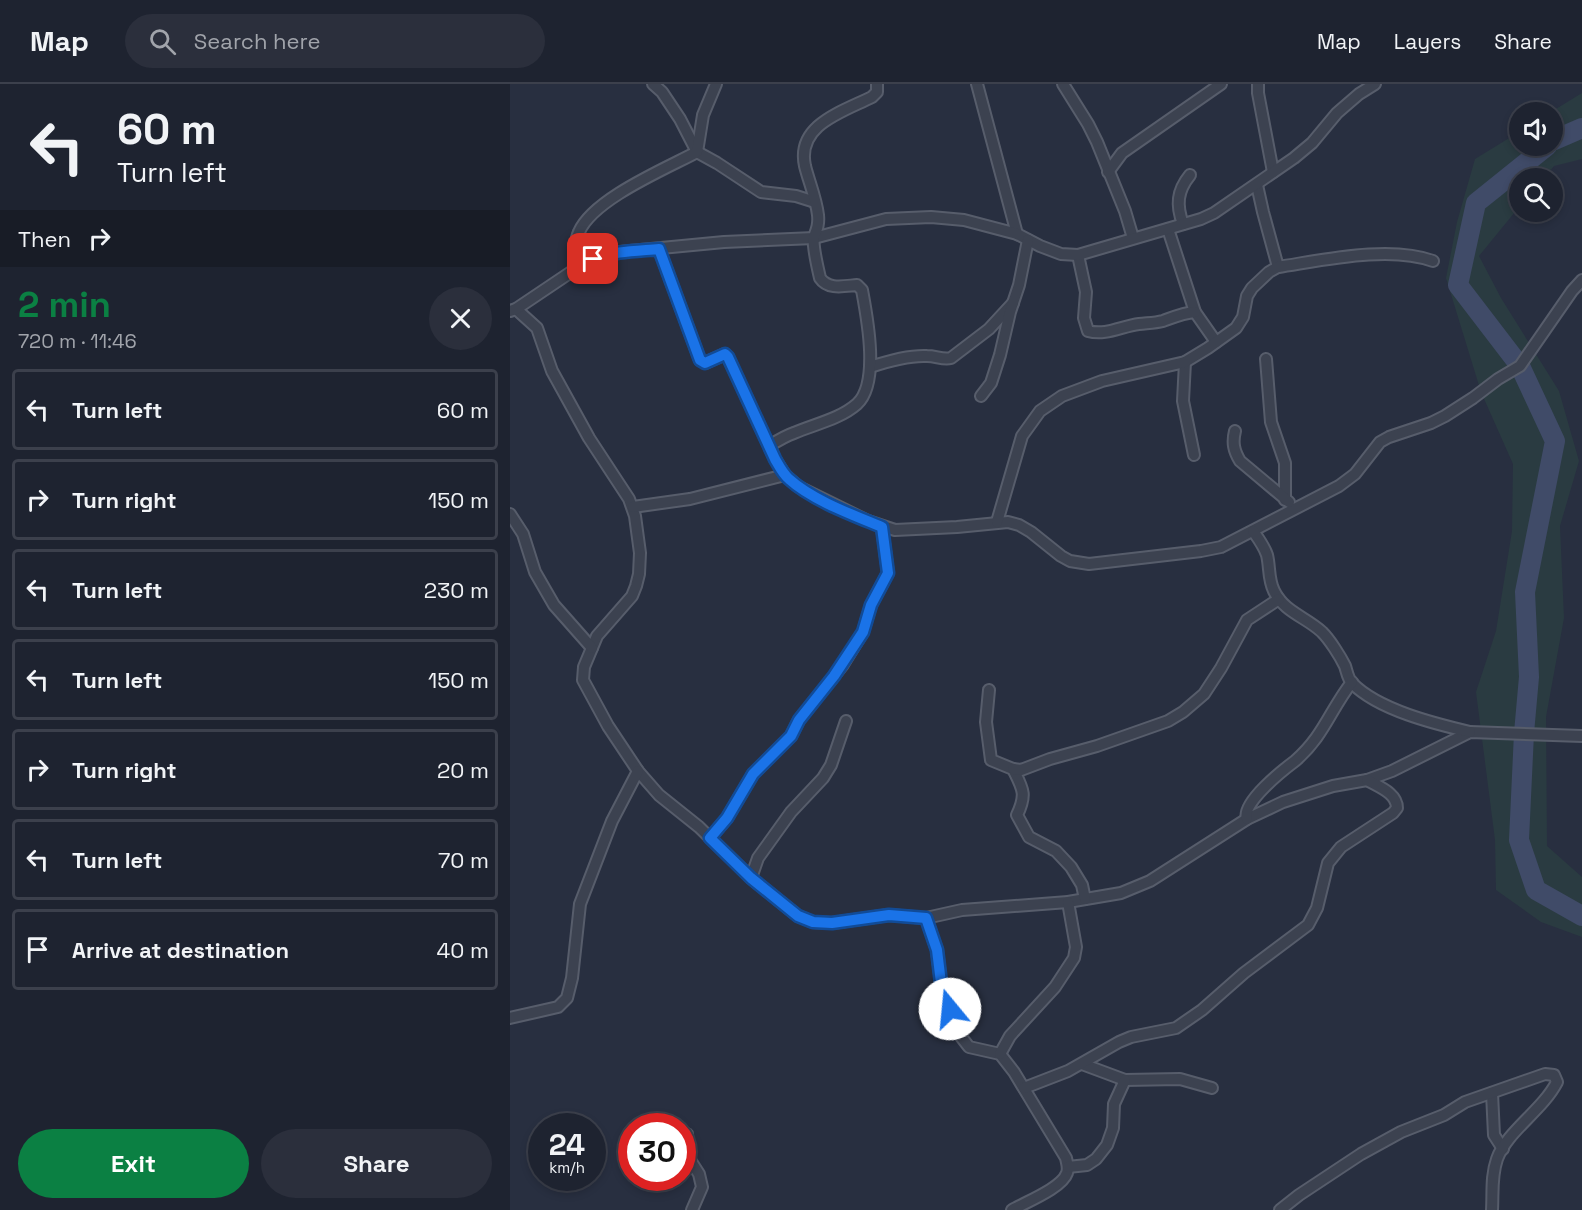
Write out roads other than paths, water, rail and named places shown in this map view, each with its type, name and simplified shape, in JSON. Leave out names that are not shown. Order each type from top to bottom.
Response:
[{"type":"street","points":[[653,84],[662,92],[680,119],[697,152],[761,192],[796,196],[815,202]]},
{"type":"street","points":[[697,152],[703,115],[716,84]]},
{"type":"street","points":[[769,446],[791,434],[840,415],[852,408],[864,395],[870,367],[862,290],[857,285],[830,286],[822,281],[814,238],[819,228],[803,151],[808,138],[830,117],[872,98],[877,92],[877,84]]},
{"type":"street","points":[[977,84],[1017,234]]},
{"type":"street","points":[[1063,84],[1088,124],[1125,211],[1133,238]]},
{"type":"street","points":[[1108,172],[1122,153],[1221,84]]},
{"type":"street","points":[[1258,84],[1273,172]]},
{"type":"street","points":[[1375,84],[1337,113],[1312,143],[1294,158],[1214,213],[1078,255],[1061,254],[1017,234],[964,220],[931,216],[886,219],[814,238],[724,242],[629,250],[609,254],[577,268],[513,310],[537,328],[552,371],[573,410],[633,507],[640,553],[636,586],[632,596],[597,636],[584,667],[584,680],[608,726],[638,771],[659,795],[699,827],[751,878],[798,916],[813,922],[832,923],[889,915],[926,918],[963,910],[1068,902],[1121,893],[1150,880],[1247,819],[1283,802],[1333,786],[1367,780],[1392,771],[1470,732]]},
{"type":"street","points":[[577,268],[575,255],[579,231],[596,210],[628,189],[697,152]]},
{"type":"street","points":[[1183,224],[1179,212],[1178,195],[1190,176]]},
{"type":"street","points":[[1257,185],[1278,267]]},
{"type":"street","points":[[1168,229],[1195,312],[1216,342]]},
{"type":"street","points":[[981,396],[994,375],[1012,303],[1019,285],[1028,240]]},
{"type":"street","points":[[659,249],[700,360],[705,363],[721,354],[728,357],[769,446],[785,475],[799,487],[882,527],[894,530],[957,527],[997,522],[1019,525],[1061,556],[1089,564],[1221,547],[1339,486],[1356,474],[1376,447],[1389,436],[1414,429],[1445,416],[1491,383],[1520,366],[1582,279]]},
{"type":"street","points":[[997,522],[1022,436],[1040,411],[1062,396],[1102,381],[1185,362],[1236,328],[1243,317],[1247,296],[1269,272],[1278,267],[1372,254],[1408,254],[1433,261]]},
{"type":"street","points":[[1078,255],[1086,292],[1084,318],[1088,332],[1112,332],[1137,324],[1155,323],[1195,312]]},
{"type":"street","points":[[870,367],[911,357],[951,358],[989,329],[1012,303]]},
{"type":"street","points":[[1266,359],[1271,422],[1285,463],[1285,500]]},
{"type":"street","points":[[1185,362],[1183,401],[1194,455]]},
{"type":"street","points":[[1235,431],[1233,446],[1240,461],[1296,508]]},
{"type":"street","points":[[633,507],[690,498],[785,475]]},
{"type":"street","points":[[510,514],[523,534],[535,572],[554,605],[592,648]]},
{"type":"street","points":[[710,838],[727,818],[753,774],[791,736],[799,720],[842,666],[863,632],[871,605],[888,573],[882,527]]},
{"type":"street","points":[[1253,531],[1267,556],[1271,584],[1279,599],[1322,632],[1344,664],[1352,682],[1371,697],[1429,722],[1470,732],[1582,736]]},
{"type":"street","points":[[988,690],[986,722],[991,760],[1020,770],[1097,746],[1168,721],[1183,712],[1204,694],[1247,620],[1279,599]]},
{"type":"street","points":[[1247,819],[1246,810],[1251,802],[1315,740],[1352,682]]},
{"type":"street","points":[[751,878],[758,858],[791,812],[823,778],[831,765],[846,721]]},
{"type":"street","points":[[1013,769],[1023,789],[1023,801],[1017,815],[1025,831],[1035,841],[1056,851],[1071,867],[1082,885],[1085,899]]},
{"type":"street","points":[[510,1018],[558,1007],[567,998],[572,978],[580,904],[612,821],[638,771]]},
{"type":"street","points":[[1024,1088],[1082,1064],[1131,1037],[1176,1028],[1202,1010],[1244,973],[1308,925],[1317,908],[1328,863],[1341,847],[1393,813],[1397,808],[1395,799],[1389,792],[1367,780]]},
{"type":"street","points":[[1000,1054],[1010,1036],[1055,987],[1074,958],[1076,947],[1068,902]]},
{"type":"street","points":[[926,918],[937,950],[941,983],[955,1029],[969,1047],[1000,1054],[1058,1143],[1068,1167],[1064,1180],[1051,1190],[1012,1210]]},
{"type":"street","points":[[1082,1064],[1125,1080],[1180,1079],[1212,1088]]},
{"type":"street","points":[[1280,1210],[1372,1147],[1401,1132],[1443,1115],[1465,1102],[1545,1074],[1554,1075],[1557,1082],[1543,1104],[1512,1135],[1503,1149],[1494,1170],[1492,1210]]},
{"type":"street","points":[[1068,1167],[1087,1165],[1107,1145],[1113,1128],[1114,1104],[1125,1080]]},
{"type":"street","points":[[1492,1093],[1494,1135],[1503,1149]]},
{"type":"street","points":[[692,1210],[702,1187],[696,1169]]},
{"type":"waterway","points":[[1563,136],[1582,128]]},
{"type":"waterway","points":[[1535,156],[1476,203],[1458,285],[1520,366],[1555,441],[1525,592],[1529,677],[1519,840],[1536,890],[1582,916]]}]
